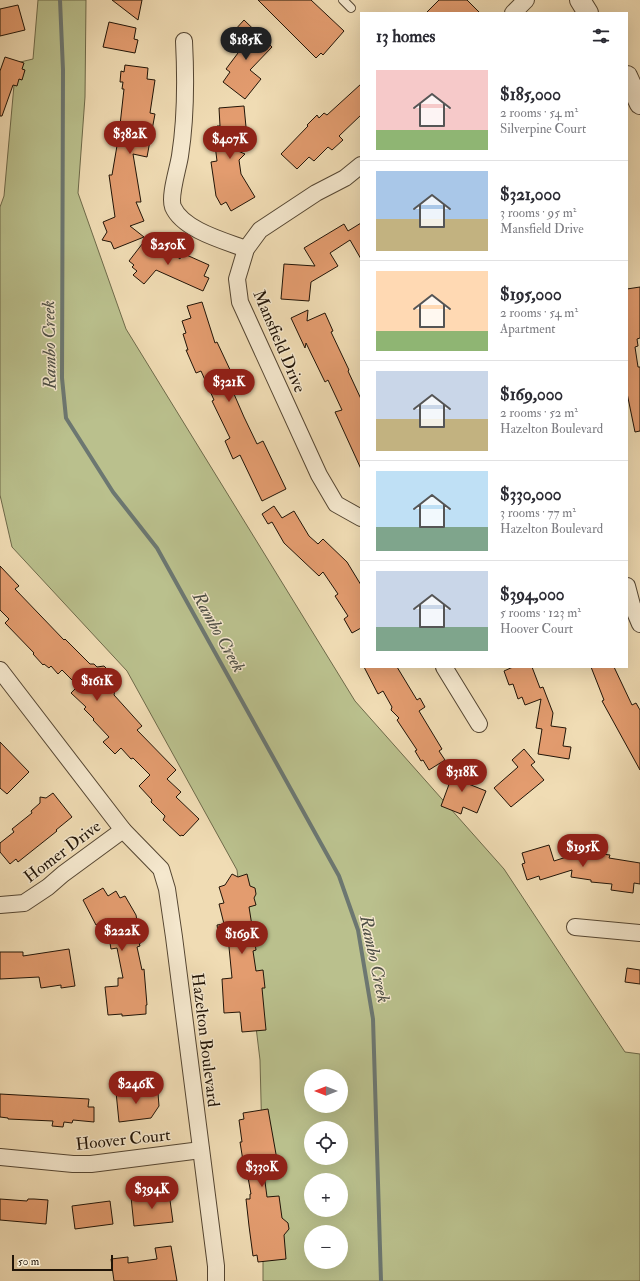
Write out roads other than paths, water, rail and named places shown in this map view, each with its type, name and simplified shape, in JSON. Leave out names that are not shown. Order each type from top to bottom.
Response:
[{"type":"street","points":[[514,12],[526,0]]},
{"type":"street","points":[[580,0],[587,12]]},
{"type":"street","points":[[184,41],[186,97],[184,131],[178,167],[172,190],[173,207],[181,218],[205,234],[246,249]]},
{"type":"street","points":[[628,78],[640,104]]},
{"type":"street","name":"Mansfield Drive","points":[[360,166],[345,178],[316,193],[260,230],[246,249],[237,279],[240,302],[319,475],[336,504],[360,517]]},
{"type":"street","points":[[628,590],[640,624]]},
{"type":"street","points":[[445,668],[479,724]]},
{"type":"street","name":"Hazelton Boulevard","points":[[0,670],[123,830],[162,869],[167,889],[174,936],[216,1266],[216,1281]]},
{"type":"street","name":"Homer Drive","points":[[0,906],[24,903],[48,887],[123,830]]},
{"type":"street","points":[[575,926],[640,933]]},
{"type":"street","name":"Hoover Court","points":[[0,1157],[73,1164],[91,1164],[121,1162],[201,1150]]},
{"type":"lane","points":[[343,0],[351,8]]},
{"type":"waterway","name":"Rambo Creek","points":[[60,0],[63,70],[62,378],[66,418],[113,492],[157,548],[339,876],[358,930],[373,1019],[381,1281]]}]
